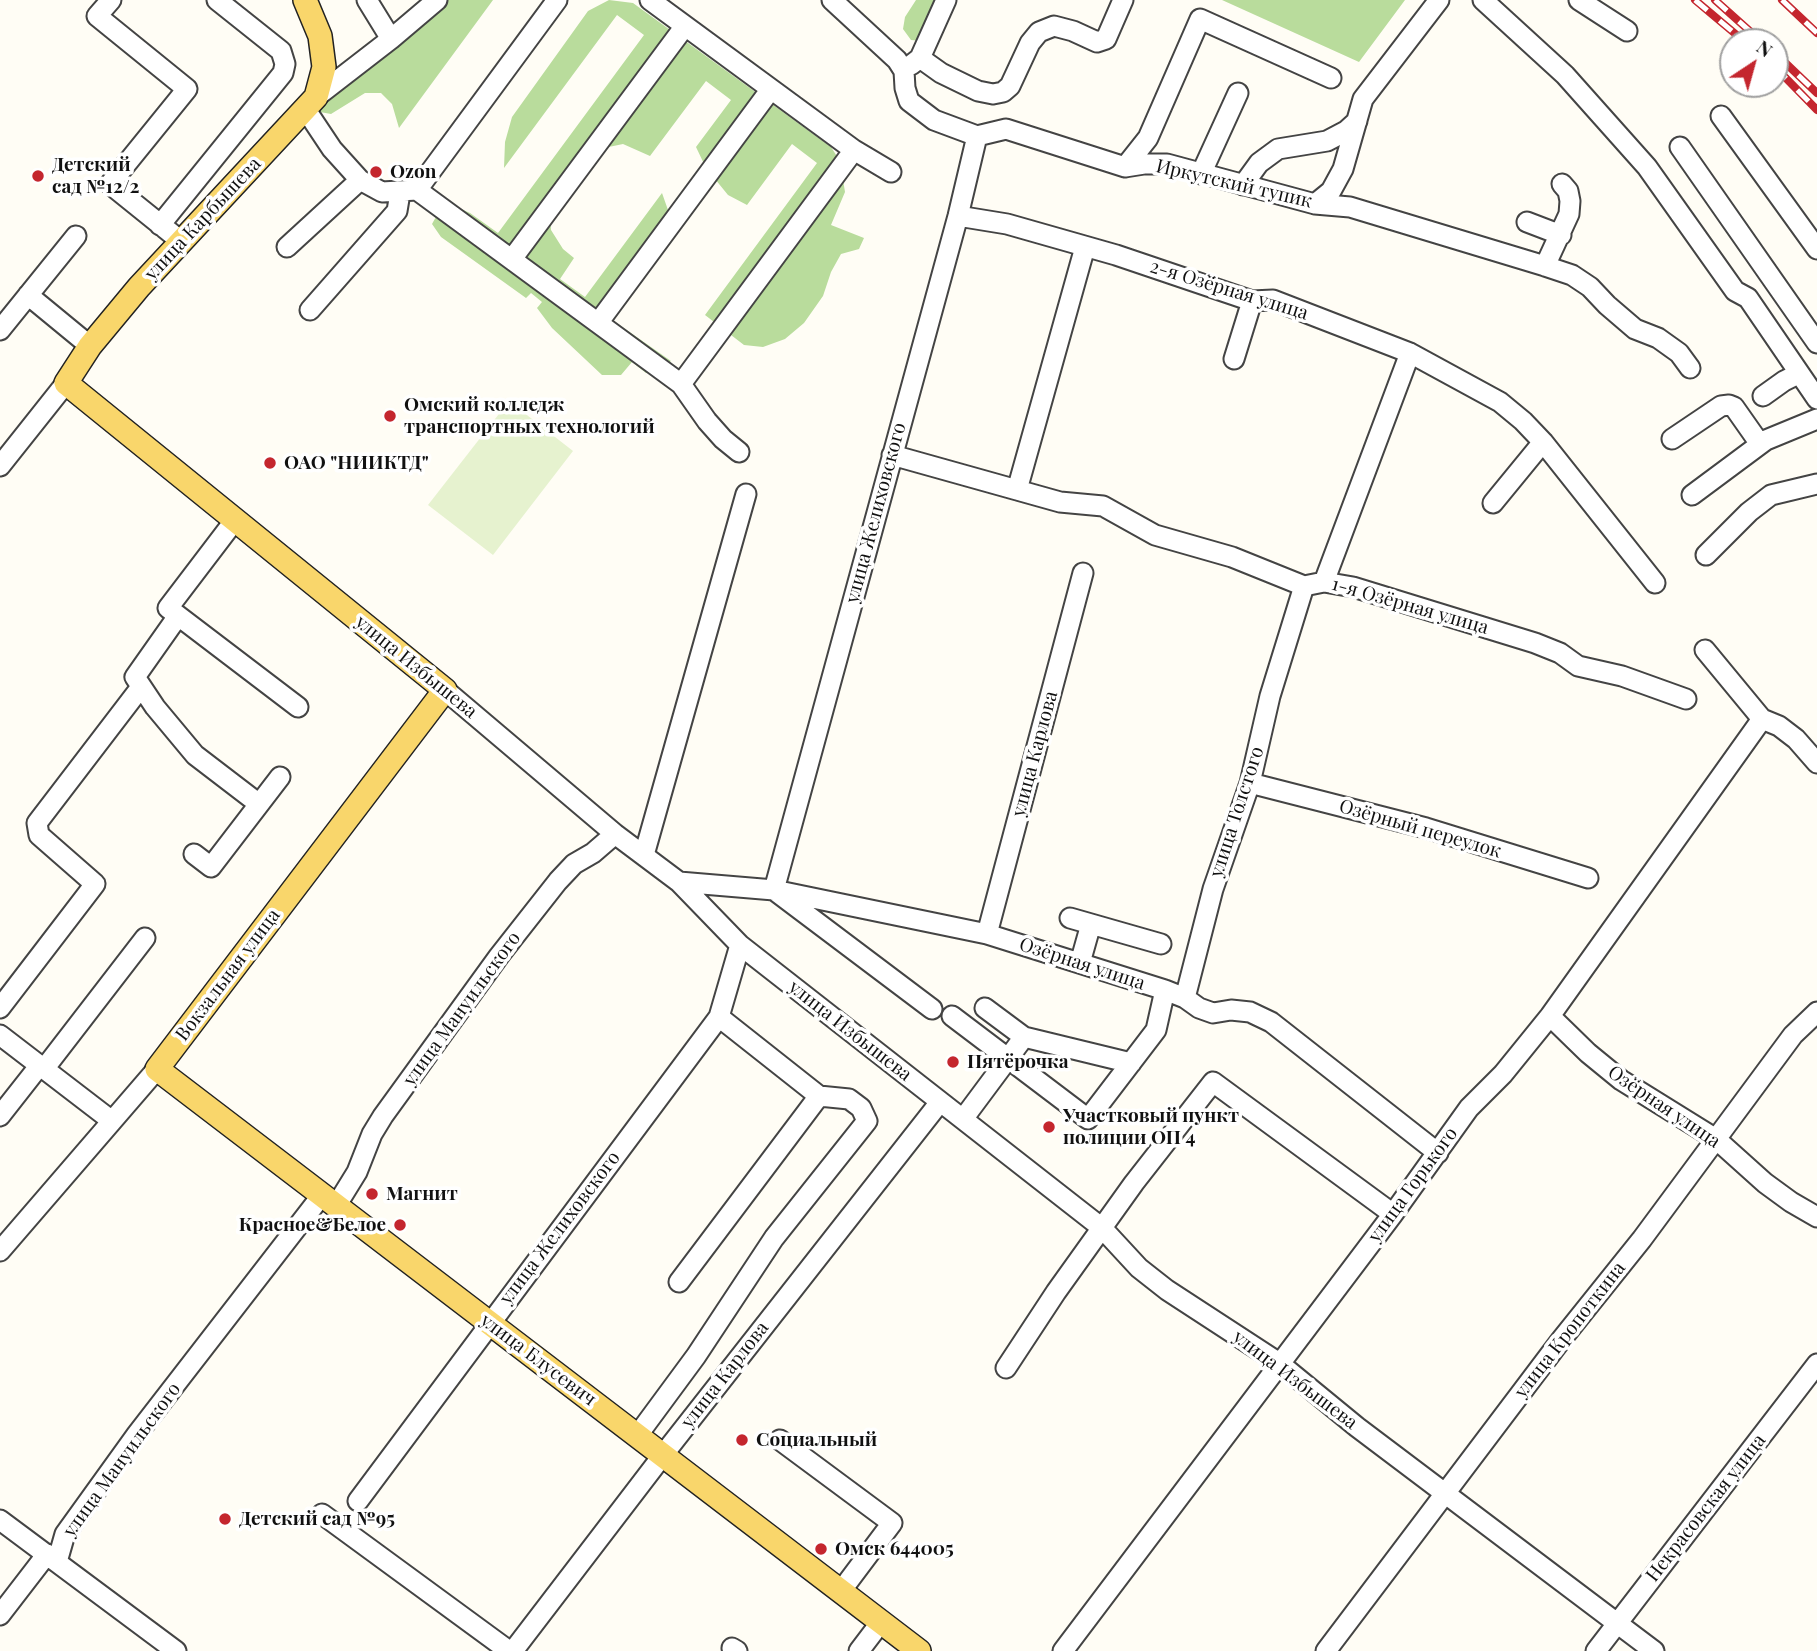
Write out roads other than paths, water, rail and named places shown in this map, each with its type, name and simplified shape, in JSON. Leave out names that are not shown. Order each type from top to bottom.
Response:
[{"type":"main road","points":[[305,0],[320,36],[324,67],[311,103]]},
{"type":"main road","name":"улица Карбышева","points":[[66,383],[90,346],[139,287],[311,103]]},
{"type":"main road","name":"улица Избышева","points":[[66,383],[445,690]]},
{"type":"main road","name":"Вокзальная улица","points":[[157,1069],[445,690]]},
{"type":"main road","name":"улица Блусевич","points":[[157,1069],[919,1651]]},
{"type":"street","points":[[110,0],[97,16],[187,89],[110,184],[182,242]]},
{"type":"street","points":[[160,225],[283,73],[285,64],[281,51],[218,0]]},
{"type":"street","points":[[367,0],[391,39]]},
{"type":"street","points":[[417,190],[557,0]]},
{"type":"street","points":[[650,0],[854,150],[891,172]]},
{"type":"street","name":"Иркутский тупик","points":[[832,0],[897,60],[904,71],[909,101],[933,120],[976,136],[1006,129],[1125,167],[1167,164],[1315,204],[1350,206],[1545,266],[1572,275],[1590,287],[1635,329],[1658,338],[1679,354],[1690,368]]},
{"type":"street","points":[[904,71],[920,58],[947,0]]},
{"type":"street","points":[[920,58],[942,73],[978,91],[993,94],[1003,92],[1010,86],[1030,43],[1039,32],[1054,26],[1097,42],[1106,39],[1123,0]]},
{"type":"street","points":[[1315,204],[1331,191],[1343,169],[1363,99],[1439,0]]},
{"type":"street","points":[[1483,0],[1565,75],[1647,167],[1735,291],[1748,298],[1817,399]]},
{"type":"street","points":[[1579,0],[1627,31]]},
{"type":"street","name":"улица Карбышева","points":[[311,103],[391,39],[432,2]]},
{"type":"street","points":[[1125,167],[1148,138],[1200,19],[1331,78]]},
{"type":"street","points":[[512,260],[685,26]]},
{"type":"street","points":[[598,323],[771,89]]},
{"type":"street","points":[[1201,174],[1238,93]]},
{"type":"street","points":[[311,103],[332,149],[360,180],[382,192],[417,190],[681,384],[707,421],[739,452]]},
{"type":"street","points":[[1721,116],[1817,249]]},
{"type":"street","points":[[1243,185],[1259,163],[1278,149],[1327,141],[1346,131],[1357,121]]},
{"type":"street","name":"улица Желиховского","points":[[774,890],[958,216],[976,136]]},
{"type":"street","points":[[1680,147],[1817,343]]},
{"type":"street","points":[[681,384],[854,150]]},
{"type":"street","points":[[287,247],[360,180]]},
{"type":"street","points":[[1545,266],[1569,214],[1568,191],[1562,184]]},
{"type":"street","points":[[310,310],[397,211],[397,191]]},
{"type":"street","name":"2-я Озёрная улица","points":[[958,216],[1007,224],[1252,301],[1273,300],[1410,353],[1500,402],[1523,421],[1543,442],[1655,583]]},
{"type":"street","points":[[1527,222],[1561,235]]},
{"type":"street","points":[[0,330],[76,236]]},
{"type":"street","points":[[1017,490],[1085,247]]},
{"type":"street","points":[[28,295],[90,346]]},
{"type":"street","points":[[1234,359],[1252,301]]},
{"type":"street","points":[[1324,582],[1410,353]]},
{"type":"street","points":[[1763,396],[1784,381],[1801,376]]},
{"type":"street","name":"улица Карбышева","points":[[0,467],[66,383]]},
{"type":"street","points":[[1672,439],[1721,406],[1729,405],[1734,407],[1760,444]]},
{"type":"street","points":[[1692,495],[1760,444],[1817,419]]},
{"type":"street","points":[[1493,503],[1543,442]]},
{"type":"street","name":"1-я Озёрная улица","points":[[892,455],[1060,502],[1103,506],[1155,535],[1232,557],[1304,586],[1324,582],[1364,591],[1535,643],[1560,653],[1578,666],[1622,676],[1686,699]]},
{"type":"street","points":[[1706,555],[1749,512],[1771,495],[1817,484]]},
{"type":"street","points":[[644,855],[746,494]]},
{"type":"street","points":[[235,520],[168,608],[298,707]]},
{"type":"street","name":"улица Карлова","points":[[987,934],[1083,573]]},
{"type":"street","name":"улица Толстого","points":[[1185,998],[1213,889],[1250,783],[1270,696],[1304,586]]},
{"type":"street","points":[[178,616],[135,677],[195,755],[259,804]]},
{"type":"street","points":[[1705,650],[1762,719],[1779,726],[1796,739],[1817,763]]},
{"type":"street","points":[[0,1008],[95,884],[39,835],[37,823],[141,687]]},
{"type":"street","name":"улица Избышева","points":[[445,690],[615,834],[679,882],[740,945],[1102,1228],[1139,1268],[1167,1290],[1279,1363],[1357,1427],[1654,1651]]},
{"type":"street","name":"улица Горького","points":[[1063,1651],[1393,1214],[1469,1108],[1503,1074],[1550,1016],[1762,719]]},
{"type":"street","points":[[194,854],[211,867],[280,777]]},
{"type":"street","name":"Озёрный переулок","points":[[1250,783],[1426,828],[1588,878]]},
{"type":"street","name":"улица Мануильского","points":[[0,1615],[52,1558],[65,1534],[121,1456],[329,1200],[357,1172],[372,1134],[383,1116],[499,956],[558,881],[574,864],[593,853],[615,834]]},
{"type":"street","name":"Озёрная улица","points":[[679,882],[774,890],[987,934],[1165,990],[1213,1013],[1231,1010],[1250,1012],[1271,1022],[1438,1153]]},
{"type":"street","points":[[774,890],[932,1009]]},
{"type":"street","points":[[1070,918],[1161,944]]},
{"type":"street","points":[[1080,963],[1091,924]]},
{"type":"street","points":[[0,1116],[145,938]]},
{"type":"street","name":"улица Желиховского","points":[[358,1501],[719,1017],[740,945]]},
{"type":"street","points":[[952,1016],[1088,1119],[1156,1030],[1165,990]]},
{"type":"street","points":[[985,1008],[1024,1037],[1131,1063]]},
{"type":"street","name":"улица Кропоткина","points":[[1326,1651],[1561,1339],[1642,1239],[1793,1035],[1817,1012]]},
{"type":"street","name":"Озёрная улица","points":[[1550,1016],[1621,1080],[1716,1139],[1765,1183],[1817,1217]]},
{"type":"street","points":[[637,1436],[696,1356],[774,1238],[867,1121],[861,1108],[849,1099],[819,1096],[719,1017]]},
{"type":"street","points":[[0,1035],[112,1121]]},
{"type":"street","points":[[963,1119],[1024,1037]]},
{"type":"street","name":"Вокзальная улица","points":[[0,1251],[157,1069]]},
{"type":"street","points":[[1006,1368],[1102,1228],[1213,1082],[1393,1214]]},
{"type":"street","points":[[679,1283],[819,1096]]},
{"type":"street","name":"улица Карлова","points":[[511,1651],[940,1102]]},
{"type":"street","name":"Некрасовская улица","points":[[1596,1651],[1817,1364]]},
{"type":"street","points":[[780,1440],[892,1523],[841,1591]]},
{"type":"street","points":[[321,1514],[511,1651]]},
{"type":"street","points":[[0,1520],[176,1651]]},
{"type":"street","points":[[859,1651],[881,1622]]},
{"type":"railway","points":[[1695,0],[1728,28]]},
{"type":"railway","points":[[1715,0],[1746,28]]},
{"type":"railway","points":[[1782,0],[1817,33]]},
{"type":"railway","points":[[1789,66],[1817,93]]},
{"type":"railway","points":[[1789,81],[1817,110]]},
{"type":"place","name":"Ozon","points":[[376,172]]},
{"type":"place","name":"Детский сад №12/2","points":[[38,176]]},
{"type":"place","name":"Омский колледж транспортных технологий","points":[[390,416]]},
{"type":"place","name":"ОАО \"НИИКТД\"","points":[[270,463]]},
{"type":"place","name":"Пятёрочка","points":[[953,1062]]},
{"type":"place","name":"Участковый пункт полиции ОП 4","points":[[1049,1127]]},
{"type":"place","name":"Магнит","points":[[372,1194]]},
{"type":"place","name":"Красное&Белое","points":[[400,1225]]},
{"type":"place","name":"Социальный","points":[[742,1440]]},
{"type":"place","name":"Детский сад №95","points":[[225,1519]]},
{"type":"place","name":"Омск 644005","points":[[821,1549]]}]
